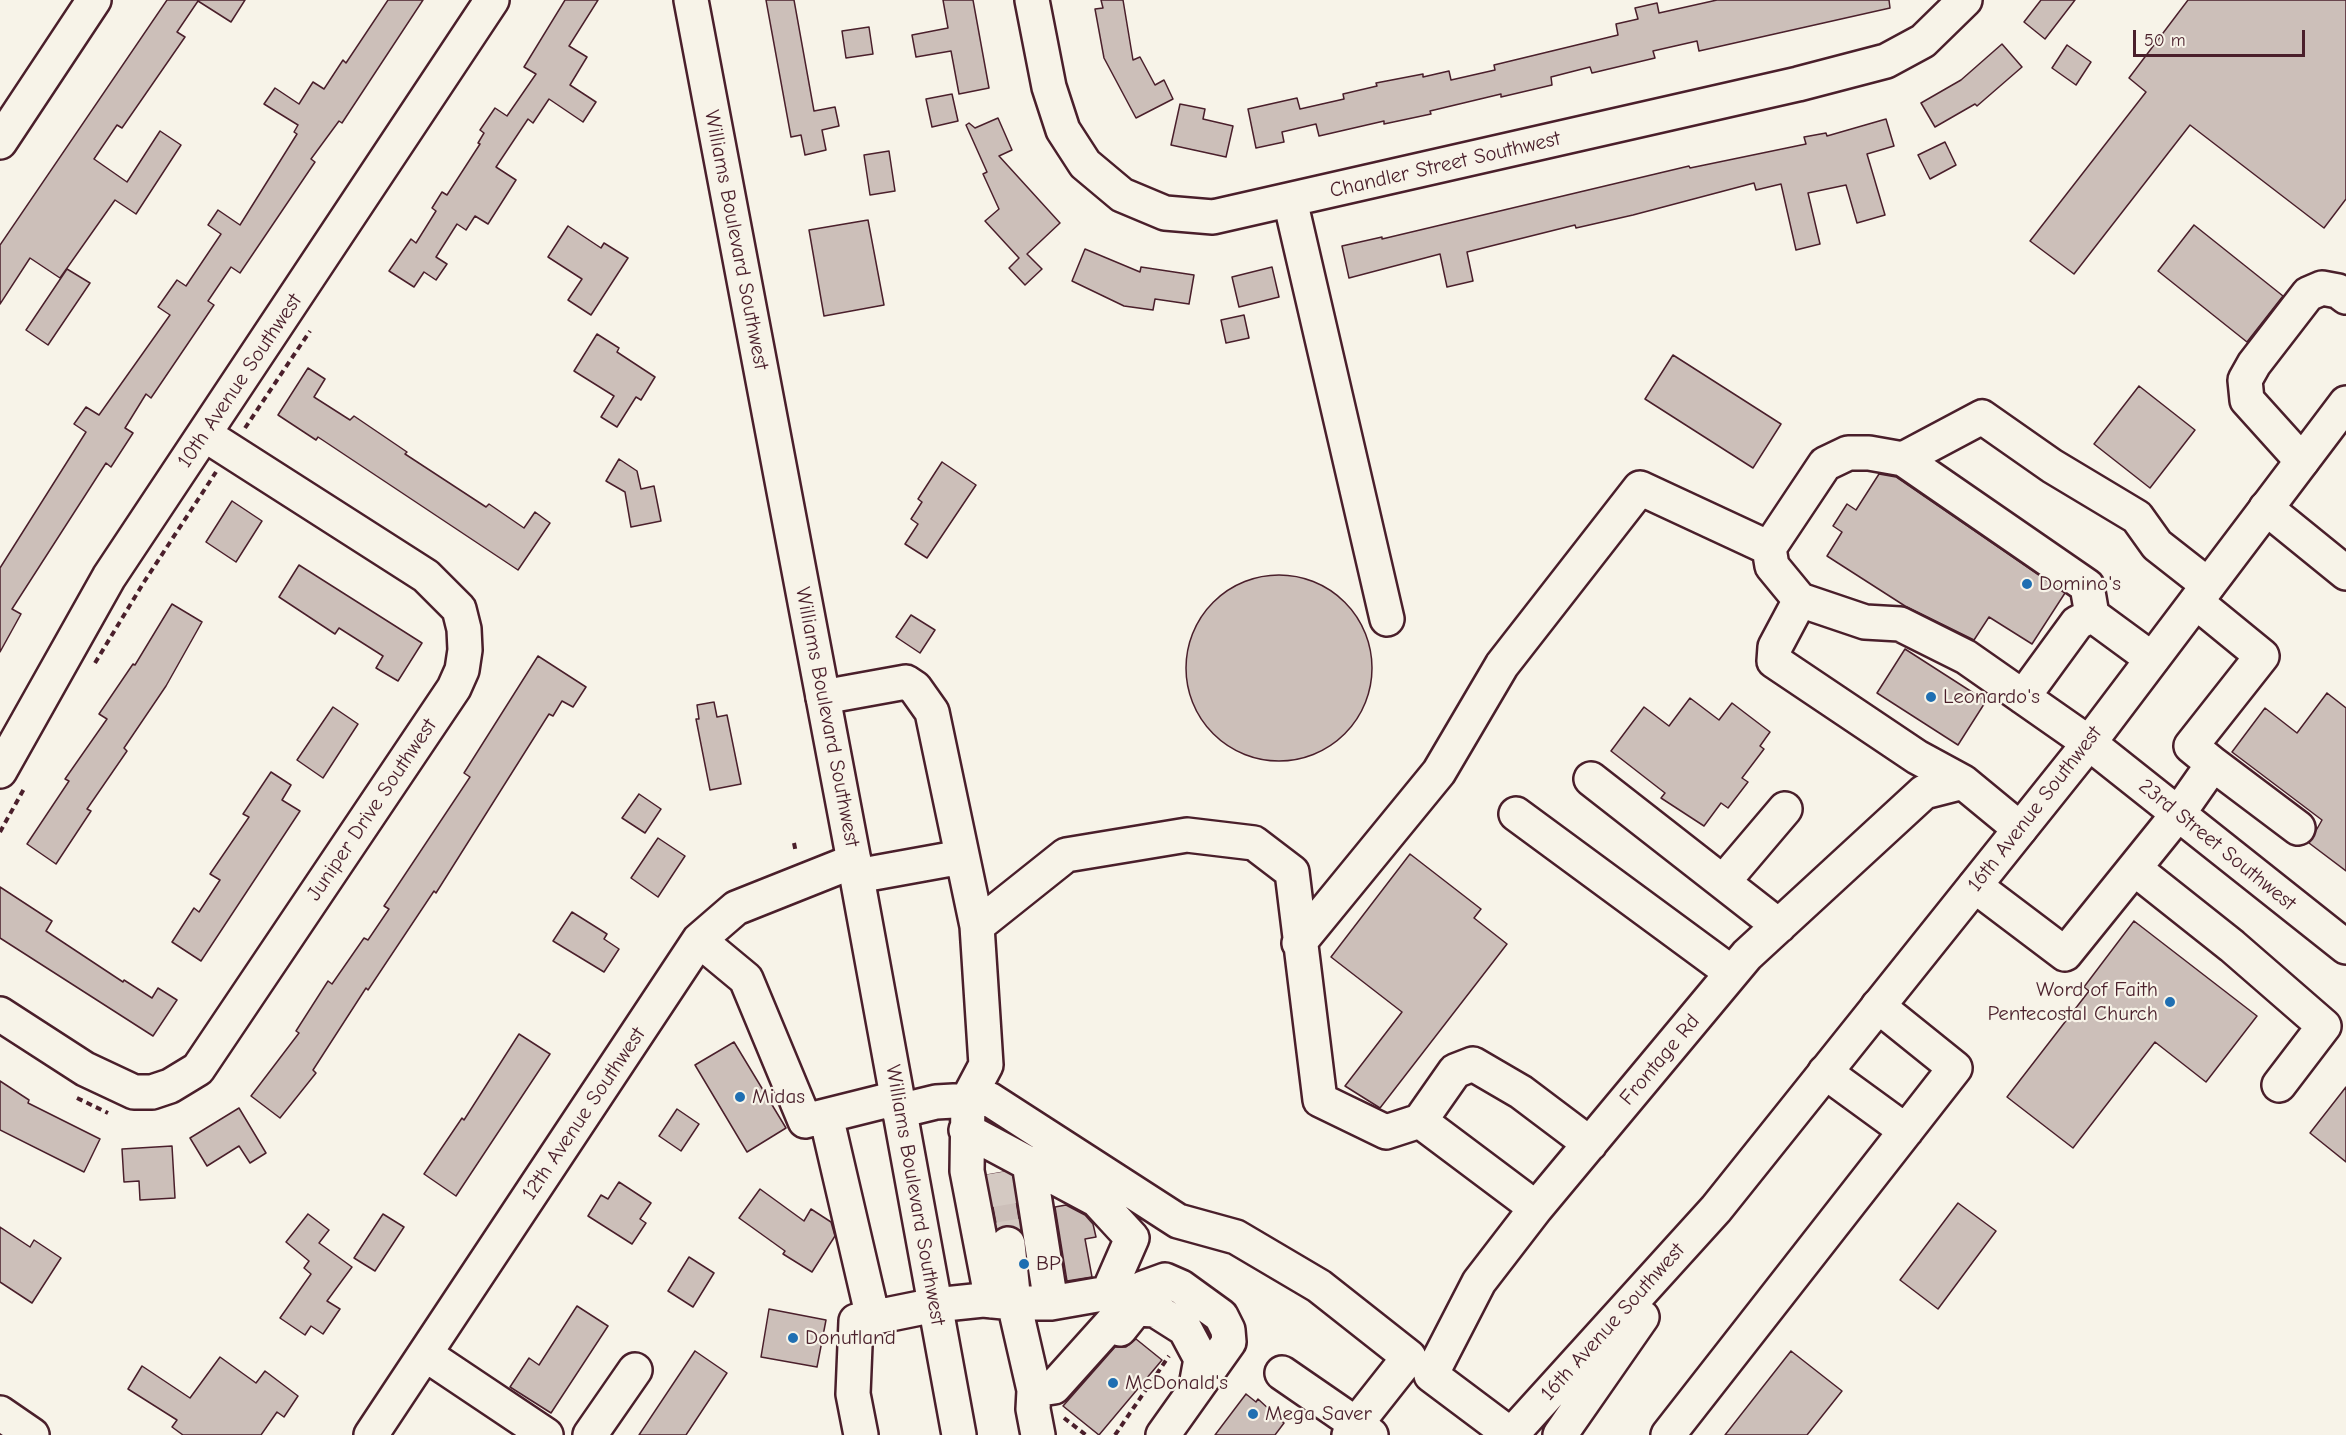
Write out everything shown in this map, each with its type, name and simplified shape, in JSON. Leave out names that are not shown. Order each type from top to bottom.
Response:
[{"type":"street","points":[[0,142],[94,0]]},
{"type":"street","name":"10th Avenue Southwest","points":[[13,778],[110,577],[229,449],[492,0]]},
{"type":"street","name":"Williams Boulevard Southwest","points":[[691,0],[856,868],[959,1435]]},
{"type":"street","name":"Chandler Street Southwest","points":[[1032,0],[1049,87],[1063,130],[1085,164],[1122,195],[1165,213],[1213,217],[1798,84],[1886,61],[1923,41],[1965,0]]},
{"type":"street","points":[[1290,200],[1387,619]]},
{"type":"street","points":[[2302,461],[2247,400],[2245,380],[2254,363],[2308,294],[2322,288],[2338,291],[2346,297]]},
{"type":"street","name":"16th Avenue Southwest","points":[[1511,1435],[1716,1209],[2089,743],[2346,403]]},
{"type":"street","points":[[1903,459],[1982,417],[2052,466],[2137,517],[2157,546],[2262,656],[2191,746],[2298,828]]},
{"type":"street","name":"Juniper Drive Southwest","points":[[0,1014],[85,1069],[134,1092],[152,1092],[170,1086],[198,1069],[454,688],[462,670],[465,629],[459,609],[426,576],[229,449]]},
{"type":"street","points":[[2020,829],[1963,782],[1917,757],[1774,661],[1775,647],[1800,600],[1772,566],[1769,548],[1825,464],[1848,453],[1869,453],[1903,459],[2087,586],[2091,615],[2152,659]]},
{"type":"street","points":[[1299,943],[1439,772],[1502,665],[1640,488],[1769,548]]},
{"type":"street","points":[[2266,508],[2341,559]]},
{"type":"street","name":"23rd Street Southwest","points":[[1800,600],[1865,622],[1900,624],[1966,657],[2089,743],[2346,947]]},
{"type":"street","points":[[2023,697],[2077,623],[2091,615]]},
{"type":"street","points":[[823,697],[906,682],[915,688],[933,712],[977,926],[986,1065],[980,1136]]},
{"type":"street","points":[[1975,885],[2065,954],[2178,814],[2213,764]]},
{"type":"street","points":[[1591,779],[1779,926]]},
{"type":"street","name":"Frontage Rd","points":[[1358,1432],[1420,1366],[1479,1282],[1536,1208],[1732,973],[1779,926],[1924,792],[1963,782]]},
{"type":"street","points":[[1723,882],[1785,808]]},
{"type":"street","points":[[1516,814],[1732,973]]},
{"type":"street","points":[[977,926],[1066,855],[1187,835],[1254,843],[1292,872],[1320,1100],[1386,1132],[1420,1121],[1455,1071],[1473,1064],[1521,1092],[1590,1144]]},
{"type":"street","name":"12th Avenue Southwest","points":[[371,1435],[699,940],[736,908],[856,868],[962,856]]},
{"type":"street","points":[[2135,869],[2232,946],[2324,1026],[2279,1085]]},
{"type":"street","points":[[699,940],[746,979],[805,1121],[898,1105],[936,1102],[980,1136],[1097,1200],[1132,1238],[1108,1293],[1051,1303],[1003,1302],[935,1305],[856,1321],[853,1394],[861,1435]]},
{"type":"street","points":[[1668,1435],[1955,1068],[1878,1006]]},
{"type":"street","points":[[1826,1072],[1906,1131]]},
{"type":"street","points":[[1044,1388],[1003,1302],[966,1171],[980,1136],[989,1099],[1178,1221],[1236,1237],[1319,1286],[1511,1435]]},
{"type":"street","points":[[826,1116],[873,1318]]},
{"type":"street","points":[[1420,1121],[1536,1208]]},
{"type":"street","points":[[1029,1162],[1051,1303]]},
{"type":"street","name":"16th Avenue Southwest","points":[[1560,1435],[1716,1209]]},
{"type":"street","points":[[1003,1302],[1008,1244]]},
{"type":"street","points":[[1038,1435],[1033,1409],[1044,1388],[1143,1288],[1165,1280],[1181,1287],[1221,1316],[1228,1330],[1229,1342],[1196,1362]]},
{"type":"street","points":[[1044,1388],[1070,1390],[1136,1309],[1153,1299],[1169,1295],[1199,1313],[1207,1344],[1196,1362],[1163,1435]]},
{"type":"street","points":[[425,1354],[546,1435]]},
{"type":"street","points":[[590,1435],[635,1370]]},
{"type":"street","points":[[1282,1373],[1358,1432]]},
{"type":"street","points":[[0,1413],[32,1435]]},
{"type":"path","points":[[90,671],[229,449],[310,331]]},
{"type":"path","points":[[0,832],[13,778]]},
{"type":"path","points":[[794,843],[796,853]]},
{"type":"path","points":[[73,1096],[100,1110],[116,1115]]},
{"type":"path","points":[[1115,1435],[1175,1348],[1196,1362]]},
{"type":"building","points":[[167,0],[245,0],[231,22],[198,1],[177,32],[185,37],[122,128],[117,125],[94,159],[127,182],[160,131],[181,145],[136,214],[115,200],[60,278],[30,258],[0,304],[0,245]]},
{"type":"building","points":[[388,0],[423,0],[342,123],[339,121],[311,159],[315,162],[240,273],[231,267],[208,301],[214,305],[151,398],[146,394],[125,428],[133,433],[111,467],[106,463],[12,609],[21,614],[0,652],[0,568],[86,432],[74,424],[86,407],[99,415],[170,315],[158,307],[177,280],[186,286],[221,234],[208,225],[218,210],[240,225],[297,134],[294,132],[298,125],[264,104],[275,88],[299,104],[313,82],[324,89],[343,60],[346,63]]},
{"type":"building","points":[[565,0],[598,0],[569,46],[587,57],[570,85],[596,102],[583,122],[549,99],[533,123],[528,119],[496,167],[516,180],[488,224],[475,216],[466,230],[457,224],[436,257],[447,264],[436,280],[424,272],[414,287],[389,271],[411,239],[416,243],[436,211],[432,208],[442,192],[447,195],[480,144],[478,143],[484,133],[480,130],[495,108],[507,116],[536,74],[524,67]]},
{"type":"building","points":[[766,0],[794,0],[814,111],[835,107],[839,126],[822,130],[826,150],[805,155],[801,135],[791,137]]},
{"type":"building","points":[[943,0],[973,0],[989,88],[959,94],[951,51],[916,57],[912,35],[948,28]]},
{"type":"building","points":[[1101,0],[1123,0],[1133,60],[1140,57],[1155,85],[1164,80],[1173,99],[1136,118],[1104,58],[1095,9],[1103,8]]},
{"type":"building","points":[[1717,0],[1889,0],[1890,8],[1699,51],[1697,41],[1653,51],[1655,58],[1592,73],[1590,67],[1551,77],[1552,85],[1501,97],[1501,94],[1430,111],[1431,114],[1384,124],[1384,121],[1319,136],[1316,124],[1282,132],[1284,142],[1256,148],[1248,109],[1297,98],[1300,109],[1344,99],[1343,94],[1377,86],[1376,83],[1449,71],[1451,80],[1495,70],[1494,65],[1618,35],[1616,24],[1638,19],[1635,8],[1657,3],[1659,13]]},
{"type":"building","points":[[2041,0],[2075,0],[2045,39],[2024,22]]},
{"type":"building","points":[[2188,0],[2346,0],[2346,199],[2324,228],[2190,125],[2074,274],[2030,241],[2146,92],[2129,78]]},
{"type":"building","points":[[869,27],[873,54],[846,58],[842,31]]},
{"type":"building","points":[[2002,44],[2022,67],[1977,106],[1975,104],[1935,127],[1921,103],[1961,80]]},
{"type":"building","points":[[2067,45],[2091,62],[2076,85],[2052,68]]},
{"type":"building","points":[[952,94],[958,121],[932,127],[926,99]]},
{"type":"building","points":[[1180,104],[1205,109],[1203,119],[1233,126],[1226,157],[1171,145]]},
{"type":"building","points":[[998,118],[1012,150],[999,156],[1060,223],[1027,254],[1042,269],[1025,285],[1009,268],[1019,258],[985,221],[999,209],[983,174],[987,172],[966,125],[969,123],[975,128]]},
{"type":"building","points":[[1886,119],[1894,146],[1867,154],[1885,215],[1857,223],[1846,185],[1808,193],[1820,244],[1796,250],[1781,184],[1756,190],[1754,183],[1633,215],[1576,228],[1575,225],[1467,252],[1473,281],[1447,287],[1440,254],[1349,278],[1342,246],[1382,237],[1382,239],[1689,166],[1690,168],[1806,144],[1804,137],[1826,133],[1827,136]]},
{"type":"building","points":[[1945,142],[1956,165],[1930,179],[1918,155]]},
{"type":"building","points":[[889,151],[895,191],[870,195],[864,155]]},
{"type":"building","points":[[868,220],[884,305],[824,316],[809,230]]},
{"type":"building","points":[[2194,225],[2283,296],[2247,342],[2158,271]]},
{"type":"building","points":[[568,226],[601,248],[604,243],[628,258],[591,315],[568,300],[582,279],[548,257]]},
{"type":"building","points":[[1085,249],[1140,272],[1141,267],[1194,275],[1189,304],[1155,299],[1153,310],[1124,306],[1072,281]]},
{"type":"building","points":[[1272,267],[1279,297],[1239,307],[1232,277]]},
{"type":"building","points":[[67,269],[90,283],[48,345],[26,330]]},
{"type":"building","points":[[1244,315],[1249,338],[1226,343],[1221,320]]},
{"type":"building","points":[[597,334],[619,348],[617,352],[655,377],[641,400],[636,397],[617,427],[601,417],[614,396],[574,371]]},
{"type":"building","points":[[1673,355],[1781,424],[1753,468],[1645,399]]},
{"type":"building","points":[[308,368],[325,379],[314,397],[350,420],[354,416],[407,452],[405,454],[486,507],[489,504],[524,528],[535,512],[550,523],[518,570],[318,437],[316,440],[278,415]]},
{"type":"building","points":[[2139,386],[2195,430],[2150,488],[2094,444]]},
{"type":"building","points":[[619,459],[637,471],[641,489],[654,486],[661,521],[631,527],[625,492],[606,481]]},
{"type":"building","points":[[942,462],[976,485],[927,558],[905,544],[918,524],[911,519],[922,502],[918,499]]},
{"type":"building","points":[[1879,474],[1896,477],[2065,593],[2032,644],[1989,617],[1974,640],[1905,606],[1827,556],[1842,532],[1833,526],[1847,504],[1856,510]]},
{"type":"building","points":[[232,501],[262,521],[236,562],[206,542]]},
{"type":"building","points":[[299,565],[422,643],[398,681],[376,668],[383,656],[339,628],[335,634],[279,597]]},
{"type":"building","points":[[1279,575],[1297,576],[1315,582],[1331,590],[1345,602],[1357,616],[1365,632],[1371,650],[1371,686],[1365,704],[1357,720],[1345,734],[1331,746],[1315,754],[1297,760],[1279,761],[1261,760],[1243,754],[1227,746],[1213,734],[1201,720],[1193,704],[1187,686],[1186,668],[1187,650],[1193,632],[1201,616],[1213,602],[1227,590],[1243,582],[1261,576]]},
{"type":"building","points":[[172,604],[202,622],[166,686],[124,748],[127,751],[87,809],[91,811],[56,864],[27,844],[69,781],[65,779],[107,719],[99,714],[133,664],[135,665]]},
{"type":"building","points":[[911,615],[935,630],[920,653],[896,637]]},
{"type":"building","name":"Leonardo's","points":[[1905,649],[1986,701],[1958,745],[1877,693]]},
{"type":"building","points":[[538,656],[586,687],[573,707],[562,701],[553,716],[549,714],[436,893],[434,891],[368,990],[366,988],[313,1070],[316,1073],[280,1118],[251,1096],[299,1033],[296,1031],[328,981],[332,984],[364,938],[368,940],[389,909],[384,906],[470,777],[464,773]]},
{"type":"building","points":[[2327,693],[2346,708],[2346,871],[2309,843],[2322,820],[2232,752],[2265,708],[2297,733]]},
{"type":"building","points":[[1690,698],[1719,720],[1732,703],[1770,732],[1760,746],[1764,749],[1742,778],[1748,782],[1728,808],[1721,803],[1704,826],[1661,798],[1665,793],[1611,751],[1644,707],[1669,726]]},
{"type":"building","points":[[714,702],[717,717],[727,715],[741,784],[710,790],[696,719],[699,719],[697,705]]},
{"type":"building","points":[[333,707],[358,724],[323,778],[297,760]]},
{"type":"building","points":[[271,772],[291,785],[282,800],[300,811],[201,961],[172,942],[194,908],[199,912],[220,880],[210,874],[249,817],[243,814]]},
{"type":"building","points":[[639,794],[661,809],[645,833],[622,818]]},
{"type":"building","points":[[658,838],[685,856],[658,897],[631,878]]},
{"type":"building","points":[[1410,854],[1481,909],[1474,918],[1507,944],[1380,1108],[1345,1086],[1402,1012],[1331,957]]},
{"type":"building","points":[[0,887],[52,921],[46,931],[123,982],[124,980],[152,998],[158,988],[177,1000],[153,1036],[0,938]]},
{"type":"building","points":[[572,912],[607,934],[604,939],[619,949],[604,972],[553,941]]},
{"type":"building","points":[[2134,921],[2257,1016],[2206,1082],[2155,1042],[2073,1148],[2007,1097],[2089,991],[2084,987]]},
{"type":"building","points":[[519,1034],[550,1054],[456,1196],[424,1174],[462,1118],[464,1120]]},
{"type":"building","name":"Midas","points":[[734,1042],[786,1128],[747,1152],[695,1065]]},
{"type":"building","points":[[0,1081],[29,1100],[28,1103],[100,1139],[84,1172],[0,1130]]},
{"type":"building","points":[[2346,1087],[2346,1162],[2310,1133]]},
{"type":"building","points":[[239,1108],[266,1153],[250,1163],[239,1146],[207,1166],[190,1138]]},
{"type":"building","points":[[677,1109],[699,1124],[681,1151],[659,1136]]},
{"type":"building","points":[[172,1146],[175,1198],[140,1200],[139,1181],[124,1182],[122,1149]]},
{"type":"building","points":[[1004,1172],[1012,1176],[1021,1231],[1007,1225],[997,1229],[987,1175]]},
{"type":"building","points":[[619,1182],[651,1203],[640,1219],[646,1223],[632,1244],[588,1216],[601,1195],[608,1199]]},
{"type":"building","points":[[760,1189],[804,1221],[811,1209],[831,1222],[835,1236],[812,1272],[783,1254],[785,1251],[739,1218]]},
{"type":"building","points":[[1958,1203],[1996,1231],[1938,1309],[1900,1280]]},
{"type":"building","points":[[1066,1205],[1085,1215],[1093,1224],[1096,1237],[1085,1239],[1092,1277],[1067,1281],[1055,1207]]},
{"type":"building","points":[[308,1214],[329,1230],[319,1243],[352,1267],[327,1301],[340,1309],[323,1334],[311,1326],[305,1335],[280,1318],[311,1274],[304,1268],[309,1261],[286,1242]]},
{"type":"building","points":[[383,1214],[404,1227],[375,1271],[354,1258]]},
{"type":"building","points":[[0,1227],[30,1247],[34,1240],[61,1258],[32,1303],[0,1282]]},
{"type":"building","points":[[689,1257],[714,1273],[693,1307],[668,1291]]},
{"type":"building","points":[[577,1306],[608,1326],[551,1413],[510,1387],[529,1358],[539,1365]]},
{"type":"building","name":"Donutland","points":[[769,1309],[826,1320],[817,1367],[761,1357]]},
{"type":"building","name":"McDonald's","points":[[1136,1339],[1162,1360],[1099,1435],[1063,1406],[1115,1347],[1126,1347]]},
{"type":"building","points":[[695,1351],[727,1373],[686,1435],[639,1435]]},
{"type":"building","points":[[1791,1351],[1842,1391],[1807,1435],[1725,1435]]},
{"type":"building","points":[[220,1357],[256,1383],[265,1371],[298,1396],[284,1417],[277,1412],[261,1435],[183,1435],[172,1427],[177,1420],[128,1389],[142,1366],[190,1398]]},
{"type":"building","name":"Mega Saver","points":[[1246,1394],[1256,1402],[1258,1399],[1284,1423],[1275,1435],[1215,1435]]},
{"type":"tunnel","points":[[996,1173],[1008,1244]]},
{"type":"place","name":"Domino's","points":[[2027,584]]},
{"type":"place","name":"Leonardo's","points":[[1931,697]]},
{"type":"place","name":"Word of Faith Pentecostal Church","points":[[2170,1002]]},
{"type":"place","name":"Midas","points":[[740,1097]]},
{"type":"place","name":"BP","points":[[1024,1264]]},
{"type":"place","name":"Donutland","points":[[793,1338]]},
{"type":"place","name":"McDonald's","points":[[1113,1383]]},
{"type":"place","name":"Mega Saver","points":[[1253,1414]]}]
